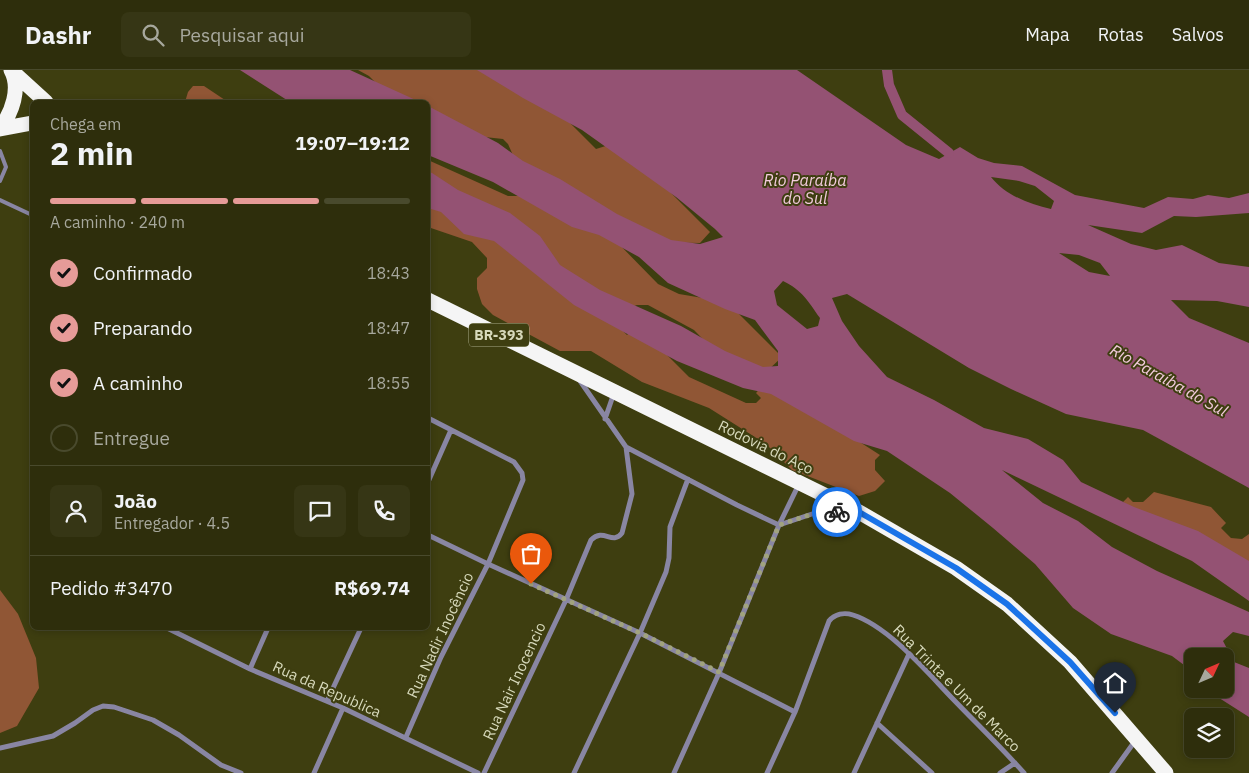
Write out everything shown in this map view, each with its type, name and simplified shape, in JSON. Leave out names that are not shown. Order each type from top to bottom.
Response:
[{"type":"highway","points":[[12,71],[44,100]]},
{"type":"highway","points":[[0,128],[9,114],[14,98],[15,90],[12,71]]},
{"type":"highway","points":[[0,128],[30,124]]},
{"type":"highway","name":"Rodovia do Aço","points":[[430,301],[859,512],[956,568],[1007,604],[1070,662],[1137,738],[1156,766],[1166,773]]},
{"type":"street","points":[[571,370],[626,447],[779,525],[815,513],[859,512]]},
{"type":"street","points":[[605,418],[614,391]]},
{"type":"street","points":[[430,419],[451,430],[430,477]]},
{"type":"street","name":"Rua Nadir Inocêncio","points":[[406,737],[440,657],[488,564],[522,480],[522,473],[514,462],[451,430]]},
{"type":"street","name":"Rua Nair Inocencio","points":[[484,773],[566,600],[591,540],[596,535],[601,534],[614,539],[619,538],[622,533],[632,494],[626,447]]},
{"type":"street","points":[[574,773],[640,633],[666,572],[670,558],[670,527],[688,479]]},
{"type":"street","points":[[674,773],[719,672],[779,525],[799,483]]},
{"type":"street","points":[[430,536],[640,633],[796,712]]},
{"type":"street","name":"Rua Trinta e Um de Marco","points":[[767,773],[796,712],[828,621],[842,613],[853,615],[866,621],[886,634],[909,654],[1024,773]]},
{"type":"street","name":"Rua da Republica","points":[[171,630],[250,669],[406,737],[478,773]]},
{"type":"street","points":[[250,669],[267,630]]},
{"type":"street","points":[[327,701],[360,630]]},
{"type":"street","points":[[854,773],[909,654]]},
{"type":"street","points":[[0,748],[54,736],[76,724],[93,710],[103,706],[114,707],[153,720],[178,735],[221,766],[241,773]]},
{"type":"street","points":[[314,773],[343,708]]},
{"type":"street","points":[[877,723],[932,773]]},
{"type":"street","points":[[1112,773],[1137,738]]},
{"type":"street","points":[[1000,773],[1015,763]]},
{"type":"lane","points":[[0,151],[6,167],[0,181]]},
{"type":"lane","points":[[0,200],[30,214]]},
{"type":"shaded area","points":[[358,70],[480,70],[565,118],[596,149],[612,144],[658,180],[710,232],[700,243],[648,242],[612,237],[658,284],[679,294],[715,300],[735,310],[782,357],[766,372],[730,367],[694,330],[648,305],[637,305],[622,310],[617,325],[627,335],[632,330],[653,341],[689,377],[746,403],[756,403],[761,398],[756,393],[766,382],[880,455],[875,460],[875,470],[885,481],[875,491],[859,496],[792,470],[766,444],[709,408],[642,382],[591,351],[560,351],[493,315],[482,304],[477,289],[477,278],[487,268],[487,258],[472,242],[430,228],[430,161],[508,196],[519,196],[524,180],[508,144],[503,139],[457,134],[430,122],[430,100],[393,100],[369,76]]},
{"type":"shaded area","points":[[193,86],[204,86],[225,100],[186,100],[188,92]]},
{"type":"shaded area","points":[[1154,492],[1211,507],[1226,523],[1221,528],[1231,538],[1242,539],[1249,534],[1249,581],[1123,502],[1128,497],[1133,502],[1143,502]]},
{"type":"shaded area","points":[[0,590],[18,614],[36,658],[39,688],[17,726],[0,733]]},
{"type":"water","points":[[240,70],[350,70],[416,100],[287,100]]},
{"type":"water","name":"Rio Paraíba do Sul","points":[[477,70],[797,70],[906,145],[939,159],[960,147],[978,158],[994,163],[1022,166],[1075,195],[1144,208],[1168,197],[1193,199],[1208,195],[1229,198],[1249,193],[1249,213],[1196,217],[1174,216],[1142,233],[1088,225],[1131,244],[1156,250],[1182,245],[1219,263],[1249,267],[1249,307],[1217,301],[1171,300],[1189,318],[1249,343],[1249,488],[1143,430],[1066,414],[1011,389],[969,368],[847,294],[832,298],[842,321],[859,346],[887,377],[934,400],[984,428],[1028,439],[1063,460],[1081,482],[1134,507],[1198,531],[1249,561],[1249,601],[1192,561],[1002,470],[1043,503],[1078,521],[1112,547],[1157,571],[1249,612],[1249,636],[1233,632],[1223,641],[1227,648],[1184,648],[1184,665],[1172,656],[1111,634],[1073,608],[1035,564],[993,528],[950,493],[887,451],[854,441],[771,394],[743,388],[677,361],[574,305],[494,241],[464,234],[441,212],[430,209],[430,172],[458,190],[510,213],[540,236],[560,265],[600,290],[681,326],[725,351],[763,367],[778,366],[778,351],[755,320],[725,309],[668,283],[639,257],[599,235],[572,227],[493,182],[430,156],[430,107],[498,143],[523,161],[560,179],[617,214],[671,240],[700,244],[723,237],[676,197],[582,130]],"holes":[[[991,177],[1019,181],[1035,186],[1054,201],[1051,209],[1010,194]],[[1059,253],[1079,255],[1100,263],[1110,276],[1089,272]],[[783,281],[795,288],[820,318],[818,326],[807,329],[777,305],[774,291]]]},
{"type":"water","name":"Rio Paraíba do Sul","points":[[1234,662],[1249,668],[1249,717],[1219,698],[1234,698]]},
{"type":"waterway","points":[[887,70],[889,85],[902,115],[949,153]]},
{"type":"way so far","points":[[531,584],[640,633],[719,672],[779,525],[815,513],[837,512]]},
{"type":"route","points":[[837,512],[859,512],[956,568],[1007,604],[1070,662],[1115,713]]}]
